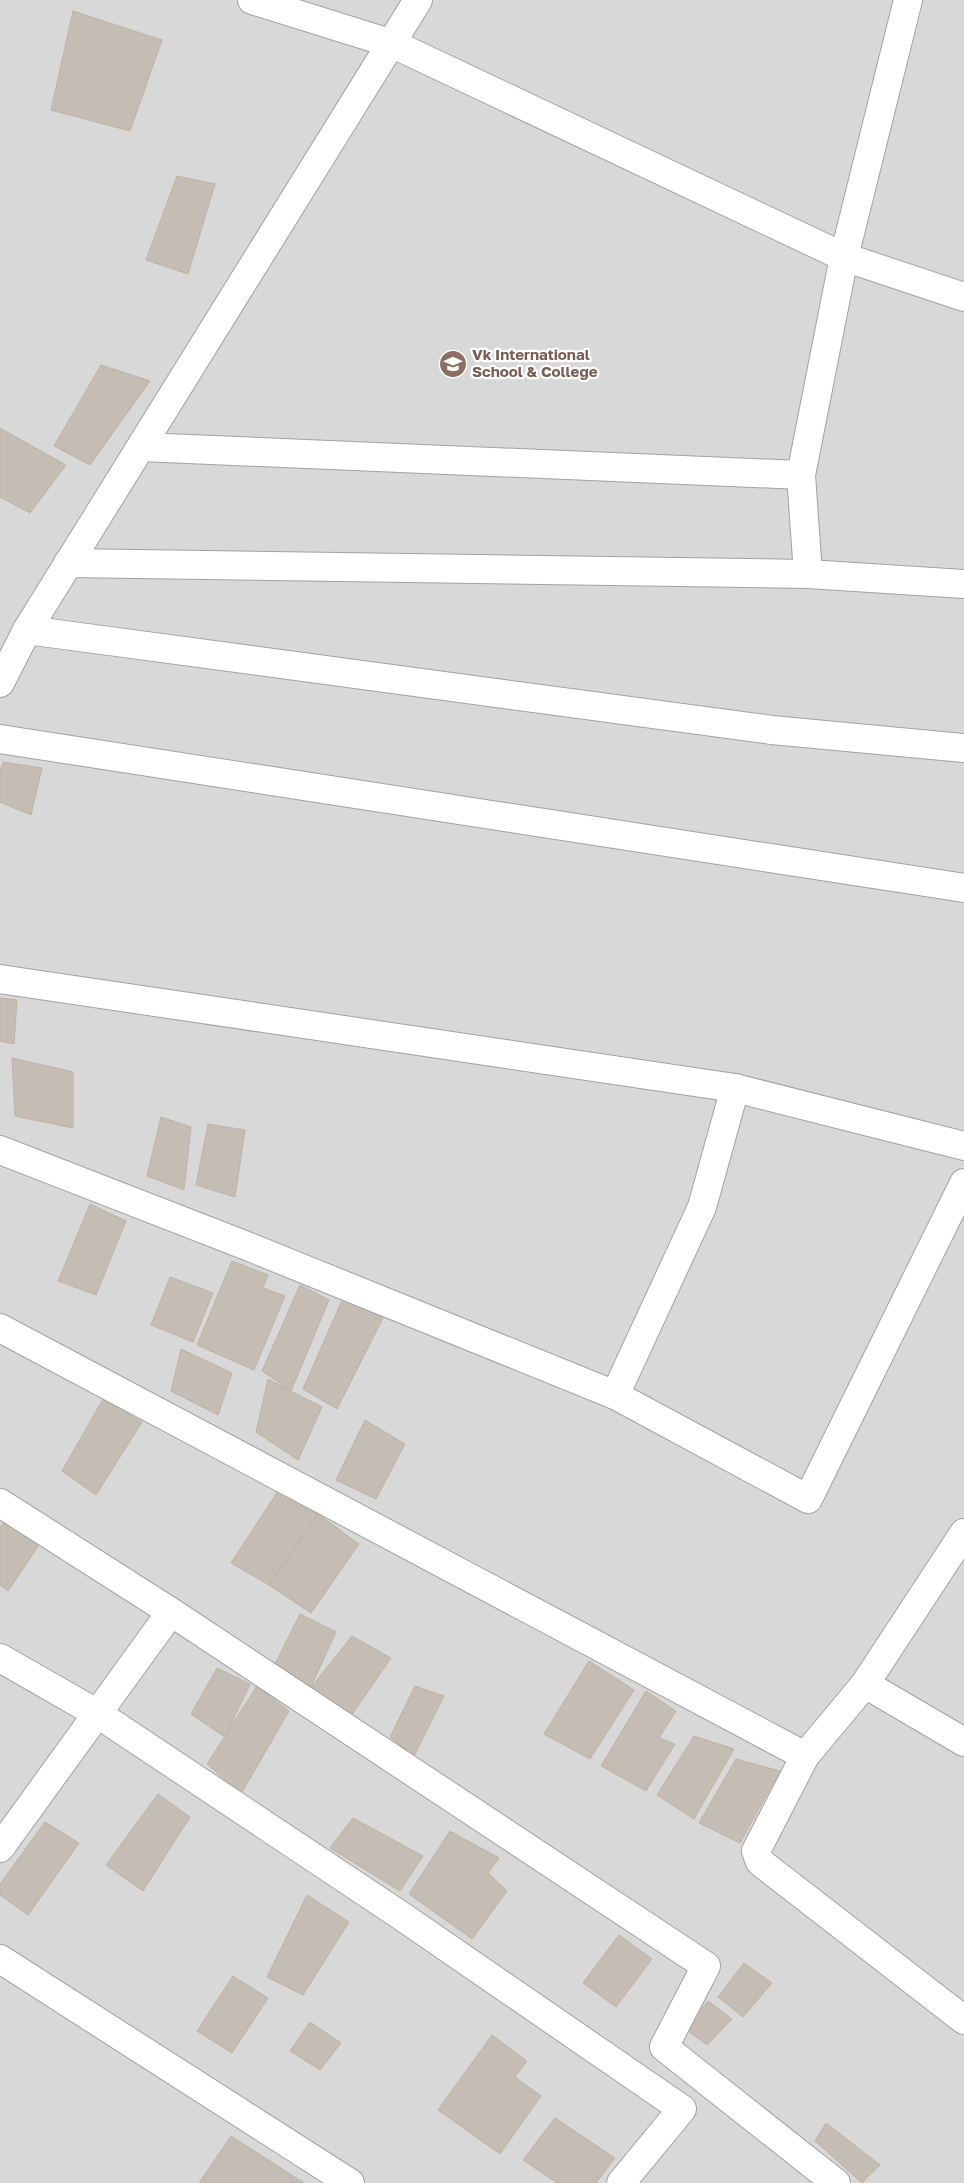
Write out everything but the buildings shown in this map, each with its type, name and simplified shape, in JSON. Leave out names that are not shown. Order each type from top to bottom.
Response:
[{"type":"street","points":[[252,0],[393,44],[844,258],[964,298]]},
{"type":"street","points":[[0,683],[27,630],[68,563],[393,44],[418,0]]},
{"type":"street","points":[[808,574],[801,475],[844,258],[908,0]]},
{"type":"street","points":[[141,447],[801,475]]},
{"type":"street","points":[[68,563],[808,574],[964,584]]},
{"type":"street","points":[[27,630],[772,730],[964,748]]},
{"type":"street","points":[[0,739],[964,888]]},
{"type":"street","points":[[0,979],[735,1088],[964,1146]]},
{"type":"street","points":[[614,1395],[702,1207],[735,1088]]},
{"type":"street","points":[[0,1150],[247,1246],[614,1395],[808,1499],[964,1183]]},
{"type":"street","points":[[0,1328],[805,1756]]},
{"type":"street","points":[[0,1503],[171,1612],[706,1966],[664,2047],[836,2183]]},
{"type":"street","points":[[964,1533],[865,1684],[805,1756],[758,1847],[757,1857],[760,1862],[964,2020]]},
{"type":"street","points":[[0,1848],[171,1612]]},
{"type":"street","points":[[0,1658],[98,1714],[392,1910],[682,2109],[621,2183]]},
{"type":"street","points":[[865,1684],[964,1742]]},
{"type":"street","points":[[0,1959],[350,2183]]},
{"type":"shaded area","points":[[0,0],[964,0],[964,2183],[0,2183]]},
{"type":"place","name":"Vk International School & College","points":[[453,364]]}]
